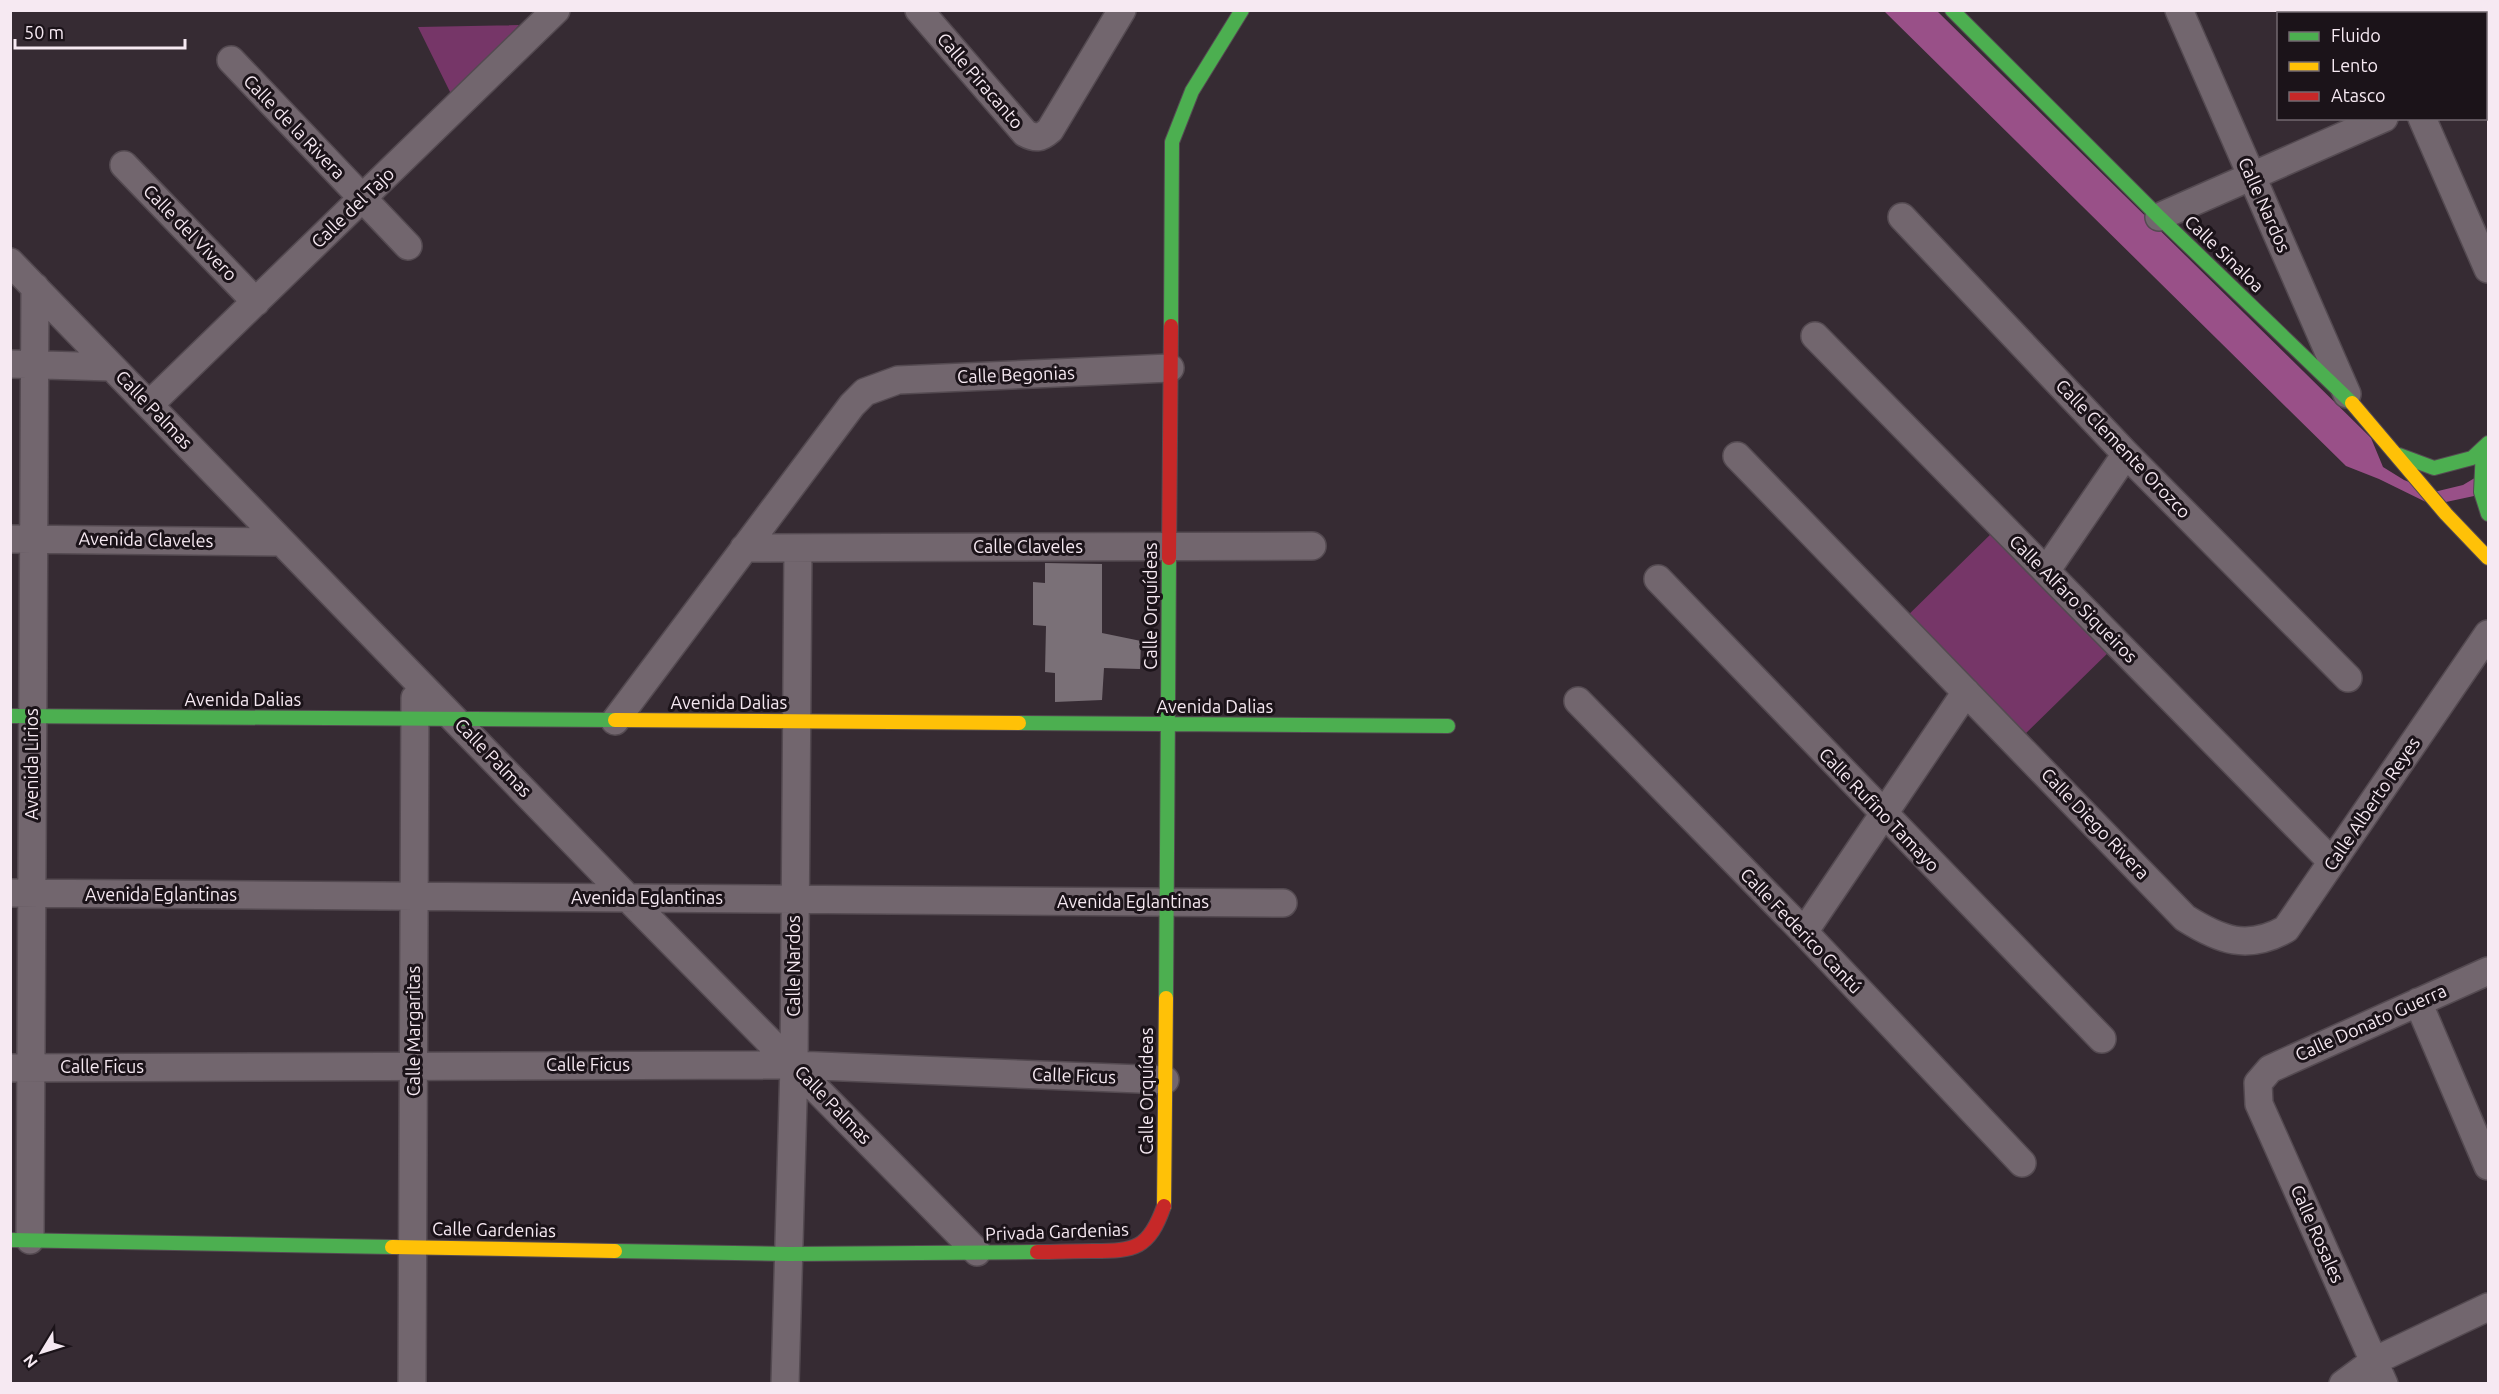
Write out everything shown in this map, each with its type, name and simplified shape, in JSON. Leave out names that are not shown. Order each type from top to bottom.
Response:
[{"type":"street","name":"Calle del Tajo","points":[[149,405],[556,10]]},
{"type":"street","name":"Calle Piracanto","points":[[919,10],[1025,133],[1034,137],[1043,137],[1050,130],[1122,10]]},
{"type":"street","name":"Calle Orquídeas","points":[[1138,1247],[1150,1236],[1164,1205],[1172,142],[1176,123],[1185,104],[1242,10]]},
{"type":"street","name":"Calle Sinaloa","points":[[1952,10],[2159,217],[2349,399],[2398,455],[2434,468],[2472,458],[2486,446]]},
{"type":"street","name":"Calle Nardos","points":[[2179,10],[2349,399]]},
{"type":"street","name":"Calle de la Rivera","points":[[231,60],[408,246]]},
{"type":"street","points":[[2159,217],[2379,120]]},
{"type":"street","points":[[2423,120],[2488,269]]},
{"type":"street","name":"Calle del Vivero","points":[[124,165],[256,302]]},
{"type":"street","name":"Calle Clemente Orozco","points":[[1902,217],[2126,454],[2348,678]]},
{"type":"street","name":"Calle Palmas","points":[[10,262],[628,898],[977,1252]]},
{"type":"street","name":"Avenida Lirios","points":[[20,1240],[22,364],[35,287]]},
{"type":"street","name":"Calle Alfaro Siqueiros","points":[[1815,336],[2332,862]]},
{"type":"street","points":[[22,364],[112,367]]},
{"type":"street","name":"Calle Begonias","points":[[744,548],[852,405],[865,392],[898,380],[1170,368]]},
{"type":"street","points":[[2486,446],[2481,469],[2481,492],[2487,511]]},
{"type":"street","points":[[2046,572],[2126,454]]},
{"type":"street","points":[[2398,455],[2446,514],[2488,558]]},
{"type":"street","name":"Calle Diego Rivera","points":[[1737,456],[2186,918],[2205,930],[2233,942]]},
{"type":"street","name":"Avenida Claveles","points":[[22,539],[282,542]]},
{"type":"street","name":"Calle Claveles","points":[[744,548],[1312,546]]},
{"type":"street","points":[[615,721],[744,548]]},
{"type":"street","name":"Calle Nardos","points":[[785,1383],[794,1065],[798,548]]},
{"type":"street","name":"Calle Rufino Tamayo","points":[[1658,579],[1884,816],[2102,1039]]},
{"type":"street","name":"Calle Alberto Reyes","points":[[2233,942],[2269,939],[2286,929],[2488,634]]},
{"type":"street","name":"Calle Margaritas","points":[[412,1383],[415,678]]},
{"type":"street","points":[[1804,933],[1966,692]]},
{"type":"street","name":"Calle Federico Cantú","points":[[1578,701],[1804,933],[2022,1163]]},
{"type":"street","name":"Avenida Dalias","points":[[21,716],[1448,726]]},
{"type":"street","name":"Avenida Eglantinas","points":[[21,893],[1283,903]]},
{"type":"street","name":"Calle Donato Guerra","points":[[2258,1083],[2270,1069],[2488,971]]},
{"type":"street","points":[[2418,1002],[2488,1166]]},
{"type":"street","name":"Calle Ficus","points":[[21,1068],[794,1065],[1165,1080]]},
{"type":"street","name":"Calle Rosales","points":[[2258,1083],[2259,1104],[2379,1372]]},
{"type":"street","name":"Calle Gardenias","points":[[20,1240],[789,1254],[977,1252]]},
{"type":"street","name":"Privada Gardenias","points":[[977,1252],[1126,1251],[1138,1247]]},
{"type":"street","points":[[2343,1383],[2379,1372],[2488,1307]]},
{"type":"shaded area","points":[[1884,11],[1937,11],[2371,438],[2383,467],[2404,480],[2434,492],[2463,485],[2488,470],[2488,493],[2432,505],[2346,466]]},
{"type":"shaded area","points":[[519,25],[453,98],[418,27]]},
{"type":"shaded area","points":[[1996,529],[2115,646],[2019,740],[1899,624]]},
{"type":"building","points":[[1045,563],[1102,564],[1102,633],[1141,641],[1140,669],[1104,668],[1102,700],[1055,702],[1055,673],[1045,672],[1046,626],[1033,625],[1033,582],[1045,583]]},
{"type":"traffic: fast","points":[[1171,326],[1172,142],[1192,91],[1242,10]]},
{"type":"traffic: fast","points":[[1952,10],[2159,217],[2352,403]]},
{"type":"traffic: fast","points":[[2399,455],[2434,468],[2472,458],[2488,443]]},
{"type":"traffic: fast","points":[[2483,449],[2481,492],[2488,514]]},
{"type":"traffic: fast","points":[[1166,998],[1169,558]]},
{"type":"traffic: fast","points":[[10,716],[615,720]]},
{"type":"traffic: fast","points":[[1019,723],[1448,726]]},
{"type":"traffic: fast","points":[[10,1240],[392,1247]]},
{"type":"traffic: fast","points":[[615,1251],[789,1254],[1037,1252]]},
{"type":"traffic: slow","points":[[2352,403],[2446,514],[2488,558]]},
{"type":"traffic: slow","points":[[615,720],[1019,723]]},
{"type":"traffic: slow","points":[[1164,1206],[1166,998]]},
{"type":"traffic: slow","points":[[392,1247],[615,1251]]},
{"type":"traffic: jam","points":[[1169,558],[1171,326]]},
{"type":"traffic: jam","points":[[1037,1252],[1107,1251],[1139,1245],[1152,1231],[1164,1206]]}]
